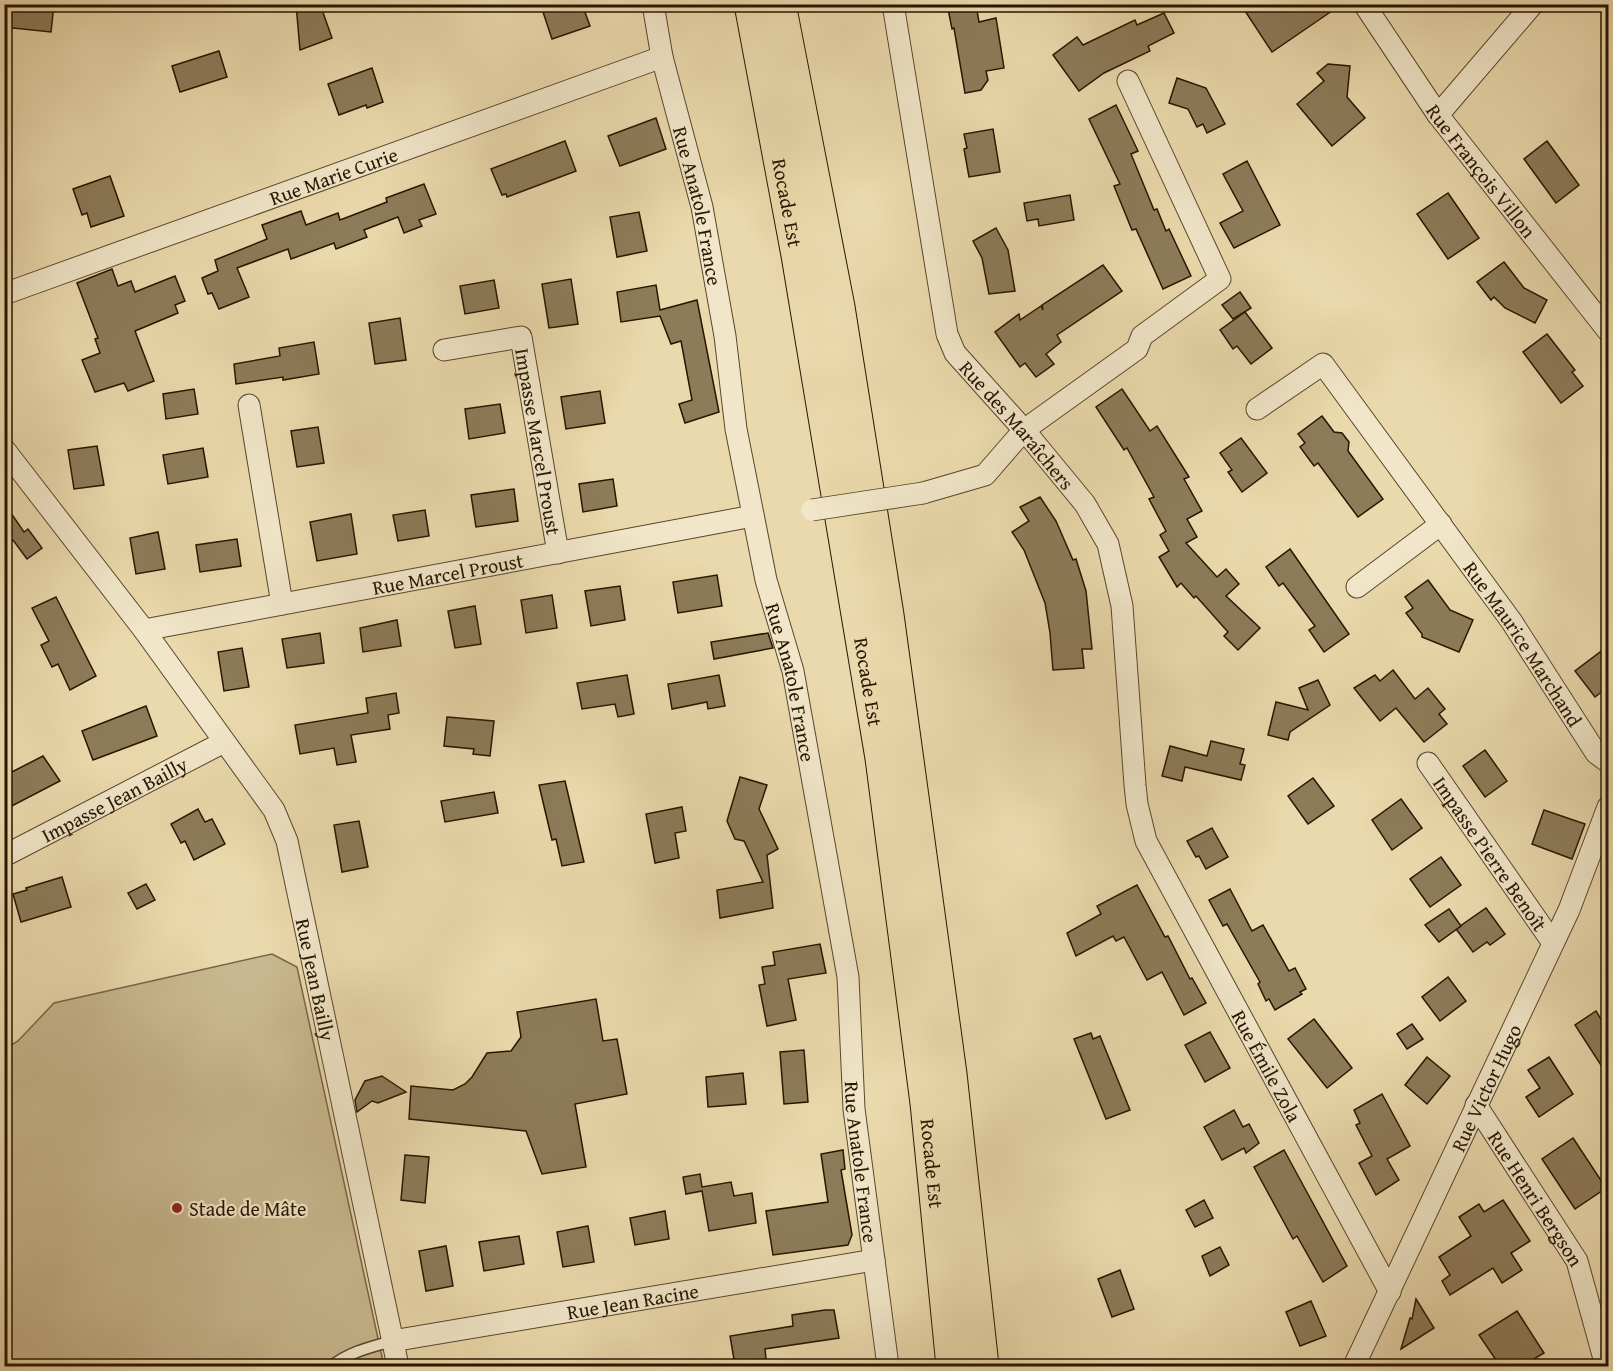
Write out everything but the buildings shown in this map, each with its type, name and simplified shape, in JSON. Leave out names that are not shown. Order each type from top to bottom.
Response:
[{"type":"highway","name":"Rocade Est","points":[[751,4],[798,255],[882,758],[927,1103],[952,1366]]},
{"type":"highway","name":"Rocade Est","points":[[779,4],[838,307],[887,615],[950,1074],[982,1366]]},
{"type":"street","name":"Rue Anatole France","points":[[653,4],[662,57],[702,207],[725,336],[736,429],[766,580],[793,672],[848,977],[854,1109],[888,1366]]},
{"type":"street","name":"Rue des Maraîchers","points":[[893,4],[947,334],[955,353],[1024,430],[1085,504],[1108,544],[1122,606],[1137,804],[1146,841]]},
{"type":"street","name":"Rue François Villon","points":[[1364,4],[1438,115],[1608,331]]},
{"type":"street","points":[[1438,115],[1533,4]]},
{"type":"street","name":"Rue Marie Curie","points":[[4,294],[662,57]]},
{"type":"street","points":[[812,510],[923,493],[985,475],[1024,430],[1137,349],[1142,336],[1220,279],[1128,81]]},
{"type":"street","name":"Impasse Marcel Proust","points":[[444,350],[520,337],[558,553]]},
{"type":"street","name":"Rue Maurice Marchand","points":[[1257,409],[1323,364],[1512,622],[1596,753],[1608,762]]},
{"type":"street","points":[[249,405],[282,604]]},
{"type":"street","name":"Rue Jean Bailly","points":[[4,449],[144,630],[274,810],[287,841],[398,1366]]},
{"type":"street","name":"Rue Marcel Proust","points":[[144,630],[753,516]]},
{"type":"street","points":[[1357,587],[1441,524]]},
{"type":"street","name":"Impasse Jean Bailly","points":[[4,856],[224,742]]},
{"type":"street","name":"Impasse Pierre Benoît","points":[[1428,763],[1553,943]]},
{"type":"street","name":"Rue Victor Hugo","points":[[1354,1366],[1569,910],[1608,807]]},
{"type":"street","name":"Rue Émile Zola","points":[[1146,841],[1390,1292]]},
{"type":"street","name":"Rue Henri Bergson","points":[[1476,1105],[1577,1261],[1606,1366]]},
{"type":"street","name":"Rue Jean Racine","points":[[392,1341],[874,1260]]},
{"type":"lane","points":[[332,1366],[363,1349],[392,1341]]},
{"type":"shaded area","name":"Stade de Mâte","points":[[272,954],[297,967],[384,1366],[5,1366],[5,1049],[18,1041],[54,1003]]},
{"type":"place","name":"Stade de Mâte","points":[[177,1208]]}]
